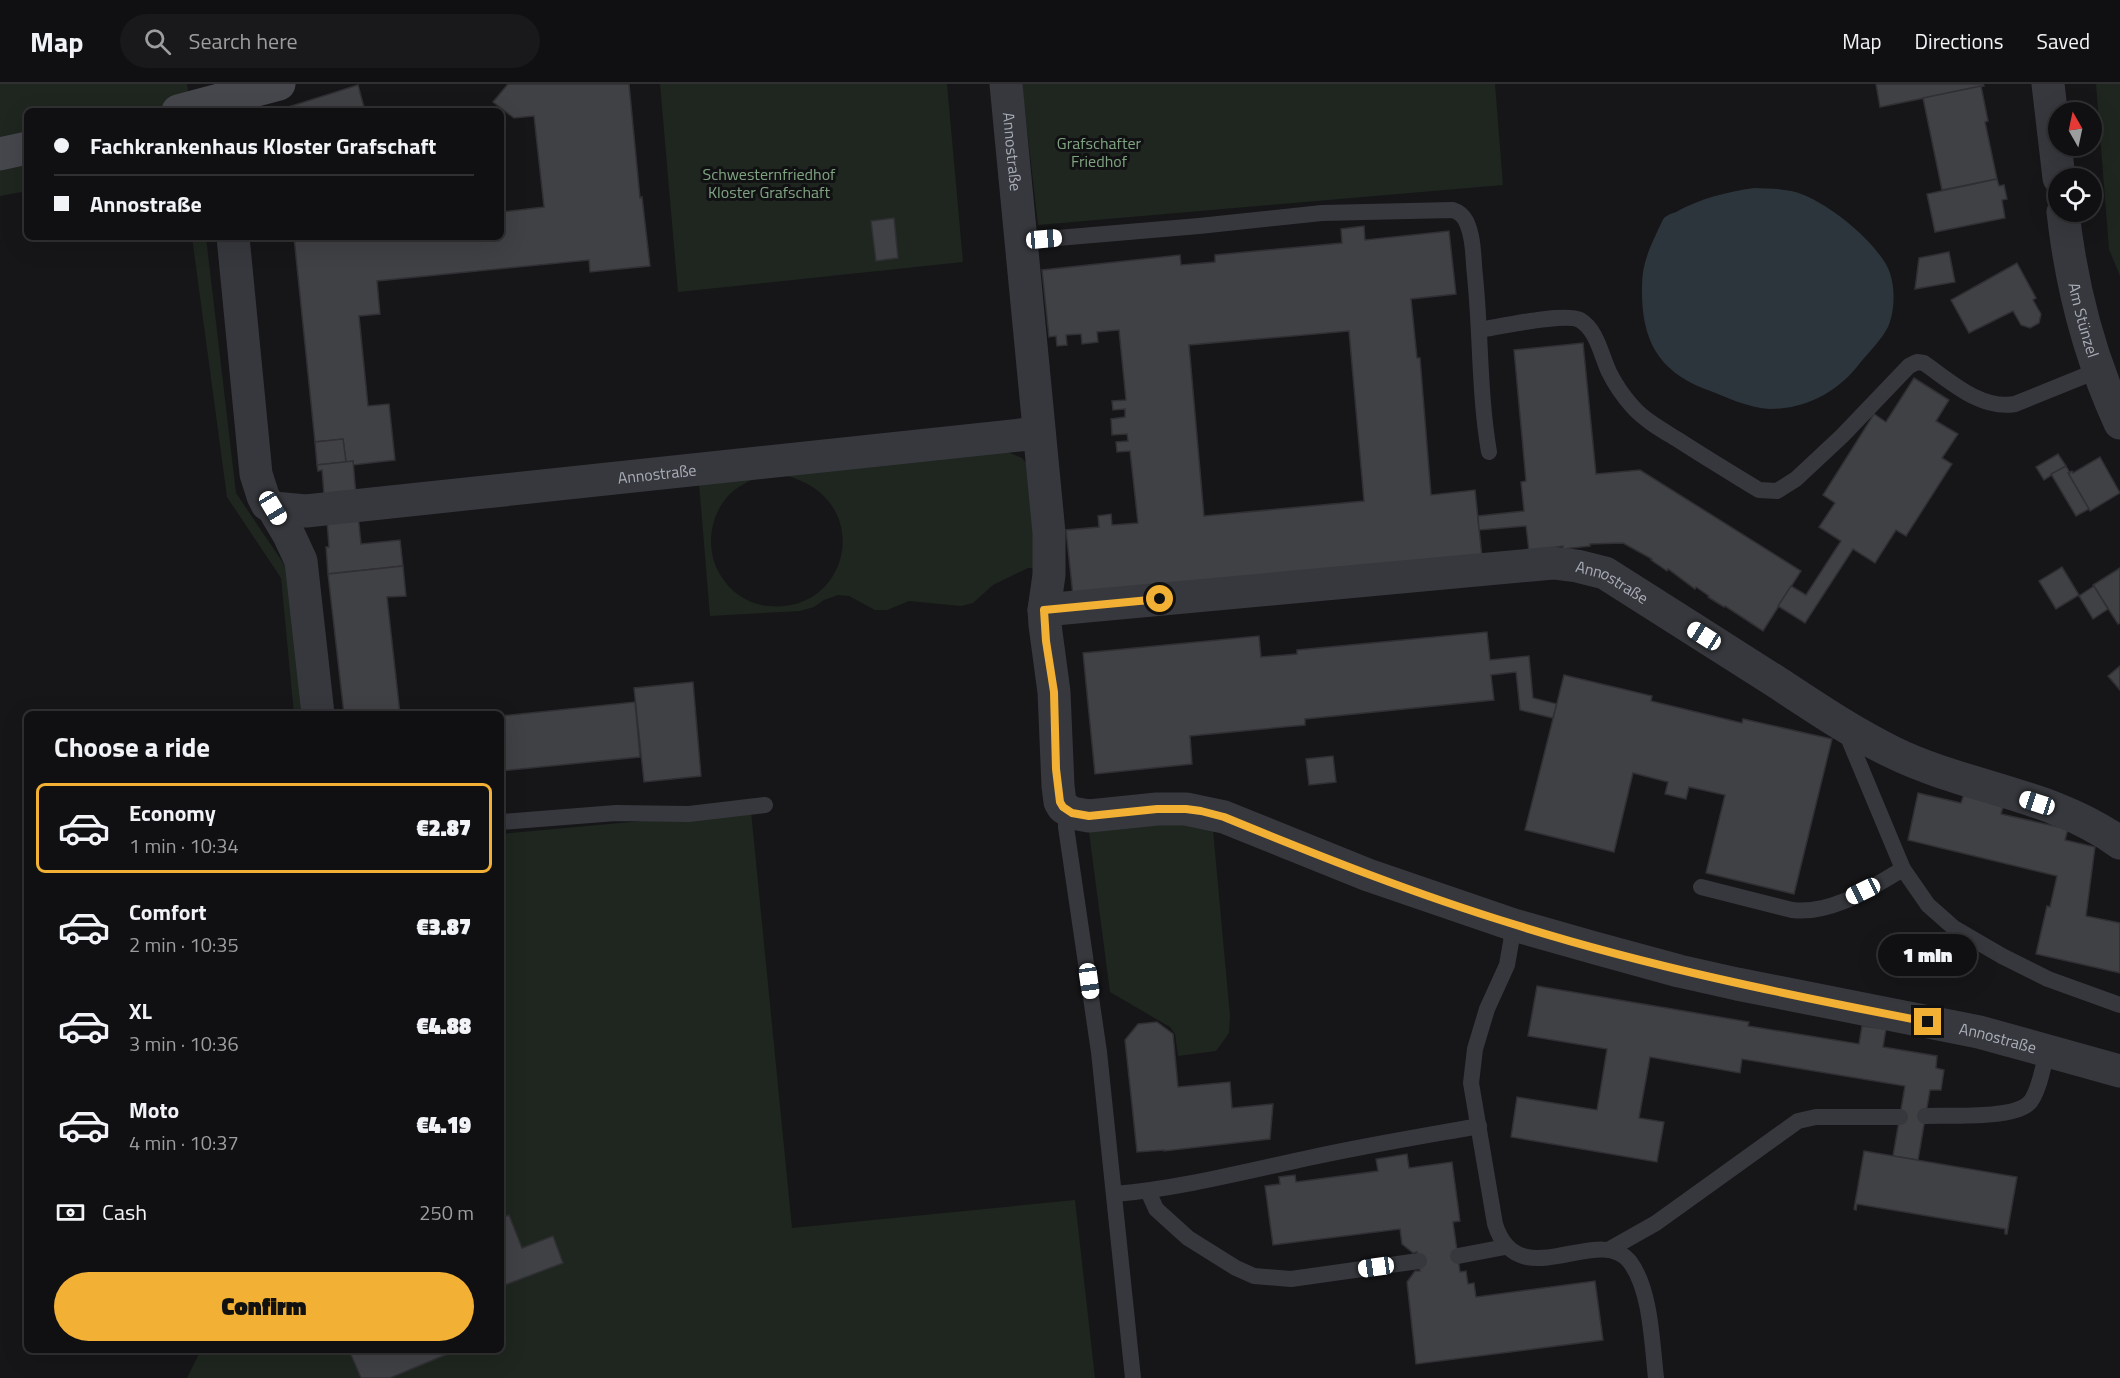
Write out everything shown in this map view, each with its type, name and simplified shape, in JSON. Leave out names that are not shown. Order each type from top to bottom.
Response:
[{"type":"street","points":[[203,108],[219,106],[279,84]]},
{"type":"street","name":"Annostraße","points":[[1006,84],[1050,533],[1049,574],[1044,610],[1054,692],[1058,786],[1060,802],[1066,810],[1089,816],[1157,809],[1201,811],[1224,817],[1368,875],[1514,925],[1679,971],[1979,1032],[2120,1071]]},
{"type":"street","points":[[2048,84],[2058,168]]},
{"type":"street","points":[[0,154],[24,149]]},
{"type":"street","name":"Am Stünzel","points":[[2064,222],[2078,304],[2098,370],[2120,423]]},
{"type":"street","points":[[233,240],[256,474],[262,496],[273,508],[301,561],[318,711]]},
{"type":"street","name":"Annostraße","points":[[273,508],[306,511],[1039,433]]},
{"type":"street","name":"Annostraße","points":[[1044,610],[1553,563],[1577,566],[1605,573],[1843,725],[1892,752],[1915,762],[2057,810],[2104,832],[2120,843]]},
{"type":"lane","points":[[1022,241],[1322,213],[1453,210],[1460,212],[1466,219],[1469,230],[1479,330],[1485,428],[1489,452]]},
{"type":"lane","points":[[1479,330],[1554,318],[1578,320],[1590,330],[1622,394],[1645,418],[1759,490],[1768,492],[1777,491],[1796,479],[1842,436],[1909,366],[1917,362],[1924,363],[1965,392],[1987,402],[2005,406],[2098,370]]},
{"type":"lane","points":[[1843,725],[1903,869],[1928,905],[1954,928],[2048,979],[2120,1005]]},
{"type":"lane","points":[[504,822],[616,813],[689,814],[765,805]]},
{"type":"lane","points":[[1066,810],[1065,827],[1099,1052],[1133,1378]]},
{"type":"lane","points":[[1701,887],[1808,912],[1833,906],[1903,869]]},
{"type":"lane","points":[[1514,925],[1507,964],[1487,1009],[1475,1049],[1471,1083],[1498,1237],[1516,1254],[1539,1258],[1610,1249],[1656,1223],[1798,1121],[1816,1117],[1900,1117]]},
{"type":"lane","points":[[1925,1116],[2001,1114],[2018,1110],[2029,1104],[2036,1090],[2047,1051]]},
{"type":"lane","points":[[1115,1194],[1148,1191],[1220,1178],[1361,1147],[1479,1126]]},
{"type":"lane","points":[[1148,1191],[1155,1209],[1188,1238],[1236,1268],[1254,1276],[1291,1279],[1419,1261]]},
{"type":"lane","points":[[1458,1256],[1505,1246]]},
{"type":"lane","points":[[1610,1249],[1628,1260],[1641,1285],[1656,1378]]},
{"type":"green space","points":[[0,84],[187,84],[191,108],[24,108],[24,192],[0,196]]},
{"type":"green space","name":"Schwesternfriedhof Kloster Grafschaft","points":[[660,84],[947,84],[963,262],[678,292]]},
{"type":"green space","name":"Grafschafter Friedhof","points":[[1022,84],[1495,84],[1503,185],[1038,225]]},
{"type":"green space","points":[[2096,84],[2120,84],[2120,276],[2109,249],[2102,156],[2102,102],[2097,102]]},
{"type":"green space","points":[[192,240],[206,240],[236,493],[290,573],[306,711],[294,711],[281,578],[227,497]]},
{"type":"green space","points":[[1005,451],[1022,458],[1027,464],[1040,568],[1028,568],[993,585],[973,603],[961,606],[909,601],[887,610],[875,610],[849,596],[838,595],[800,611],[710,616],[699,483],[759,476],[728,496],[717,514],[711,535],[716,567],[730,588],[755,603],[769,606],[798,603],[820,591],[835,572],[842,550],[841,526],[830,503],[809,485],[778,474]]},
{"type":"green space","points":[[751,811],[792,1228],[1075,1200],[1095,1378],[187,1378],[200,1353],[504,1353],[504,834]]},
{"type":"green space","points":[[1160,821],[1213,830],[1230,1016],[1229,1033],[1216,1051],[1178,1056],[1175,1034],[1170,1027],[1110,992],[1089,832]]},
{"type":"shaded area","points":[[1754,188],[1792,191],[1815,200],[1837,214],[1877,251],[1888,268],[1893,284],[1891,319],[1879,341],[1852,373],[1832,390],[1797,406],[1762,408],[1745,404],[1688,381],[1663,362],[1655,350],[1645,321],[1642,304],[1643,271],[1664,218],[1705,199]]},
{"type":"building","points":[[508,84],[629,84],[640,198],[642,197],[650,266],[590,272],[589,260],[377,281],[380,314],[359,316],[368,406],[389,404],[395,460],[353,465],[353,461],[346,462],[343,439],[315,442],[294,240],[504,240],[504,212],[544,207],[534,116],[514,118],[504,108],[493,102]]},
{"type":"building","points":[[1876,84],[1983,84],[1984,86],[1880,107]]},
{"type":"building","points":[[358,85],[364,108],[285,108]]},
{"type":"building","points":[[1981,86],[1988,121],[1985,122],[1997,179],[1942,190],[1923,98]]},
{"type":"building","points":[[1997,179],[1999,186],[2004,185],[2007,199],[2002,200],[2005,218],[1935,232],[1927,194]]},
{"type":"building","points":[[894,218],[898,258],[876,261],[871,221]]},
{"type":"building","points":[[1364,226],[1365,240],[1449,231],[1456,294],[1411,299],[1417,358],[1420,358],[1431,495],[1475,490],[1482,557],[1073,596],[1066,530],[1099,527],[1098,516],[1111,514],[1112,525],[1138,523],[1130,451],[1117,452],[1116,442],[1128,441],[1127,434],[1112,435],[1111,419],[1125,417],[1125,409],[1113,410],[1112,401],[1126,400],[1119,330],[1097,332],[1098,342],[1082,344],[1081,334],[1066,335],[1067,345],[1057,346],[1056,336],[1049,337],[1042,270],[1180,255],[1181,265],[1215,262],[1215,255],[1342,243],[1341,229]],"holes":[[[1349,331],[1364,501],[1204,516],[1189,345]]]},
{"type":"building","points":[[1949,252],[1955,282],[1915,289],[1919,258]]},
{"type":"building","points":[[2017,263],[2036,298],[2033,300],[2041,314],[2039,323],[2030,328],[2021,325],[2013,311],[1969,333],[1951,300]]},
{"type":"building","points":[[1583,343],[1596,474],[1640,470],[1801,571],[1763,631],[1696,587],[1695,589],[1668,569],[1667,571],[1652,559],[1623,543],[1590,544],[1590,546],[1563,549],[1563,546],[1529,551],[1526,526],[1479,530],[1478,516],[1524,511],[1521,482],[1526,481],[1514,350]]},
{"type":"building","points":[[1914,378],[1949,400],[1936,421],[1958,434],[1942,458],[1952,464],[1906,536],[1896,530],[1875,563],[1853,549],[1805,623],[1778,606],[1791,586],[1806,595],[1841,541],[1819,527],[1835,503],[1823,495],[1874,414],[1886,422]]},
{"type":"building","points":[[343,439],[346,462],[317,465],[315,442]]},
{"type":"building","points":[[2058,454],[2066,466],[2044,480],[2036,467]]},
{"type":"building","points":[[2100,457],[2120,493],[2090,511],[2068,473],[2072,471],[2073,473]]},
{"type":"building","points":[[353,461],[356,495],[324,494],[322,470],[318,471],[317,465]]},
{"type":"building","points":[[2066,466],[2089,509],[2076,516],[2051,474]]},
{"type":"building","points":[[356,495],[361,544],[400,540],[403,566],[328,574],[327,521]]},
{"type":"building","points":[[403,566],[406,596],[387,597],[400,711],[344,711],[328,574]]},
{"type":"building","points":[[2062,567],[2079,595],[2056,609],[2039,581]]},
{"type":"building","points":[[2120,568],[2120,623],[2118,624],[2093,585]]},
{"type":"building","points":[[2094,586],[2108,609],[2093,619],[2079,596]]},
{"type":"building","points":[[1487,632],[1490,660],[1529,656],[1533,698],[1557,704],[1553,718],[1520,710],[1516,672],[1491,675],[1494,700],[1305,719],[1305,725],[1190,736],[1192,764],[1095,774],[1083,653],[1259,636],[1261,657],[1297,654],[1297,650]]},
{"type":"building","points":[[2120,666],[2120,690],[2108,676]]},
{"type":"building","points":[[1564,675],[1652,696],[1651,701],[1742,723],[1743,719],[1832,739],[1794,894],[1706,873],[1725,795],[1689,787],[1686,799],[1665,794],[1668,782],[1633,773],[1614,852],[1525,830]]},
{"type":"building","points":[[693,682],[701,776],[644,782],[634,688]]},
{"type":"building","points":[[635,702],[640,757],[504,771],[504,716]]},
{"type":"building","points":[[1333,756],[1336,782],[1309,785],[1306,759]]},
{"type":"building","points":[[1918,793],[1961,803],[1964,794],[2004,803],[2001,814],[2068,829],[2065,840],[2095,847],[2086,916],[2120,923],[2120,973],[2036,954],[2047,906],[2050,907],[2057,876],[1908,840]]},
{"type":"building","points":[[1537,986],[1749,1022],[1748,1026],[1859,1044],[1862,1026],[1886,1029],[1883,1047],[1937,1056],[1936,1068],[1944,1070],[1941,1090],[1930,1090],[1918,1160],[1893,1156],[1905,1086],[1742,1059],[1740,1073],[1650,1057],[1639,1118],[1664,1122],[1657,1162],[1511,1137],[1517,1097],[1597,1110],[1607,1049],[1528,1036]]},
{"type":"building","points":[[1157,1022],[1173,1034],[1178,1087],[1230,1082],[1232,1108],[1273,1104],[1270,1139],[1137,1152],[1125,1040],[1138,1024]]},
{"type":"building","points":[[1864,1151],[2017,1177],[2007,1234],[2005,1234],[2005,1229],[1857,1204],[1856,1210],[1854,1209]]},
{"type":"building","points":[[1407,1154],[1409,1168],[1452,1162],[1460,1221],[1453,1222],[1460,1272],[1466,1271],[1468,1284],[1474,1283],[1476,1297],[1595,1281],[1603,1340],[1416,1364],[1407,1282],[1415,1271],[1420,1271],[1417,1252],[1413,1253],[1402,1244],[1400,1229],[1273,1245],[1265,1186],[1280,1184],[1279,1177],[1295,1175],[1296,1182],[1378,1171],[1376,1159]]},
{"type":"building","points":[[509,1215],[522,1248],[553,1236],[563,1263],[505,1285],[504,1217]]},
{"type":"building","points":[[350,1353],[450,1353],[390,1378],[361,1378]]},
{"type":"route","points":[[1160,599],[1044,610],[1054,692],[1058,786],[1060,802],[1066,810],[1089,816],[1157,809],[1201,811],[1224,817],[1368,875],[1514,925],[1679,971],[1928,1022]]}]
